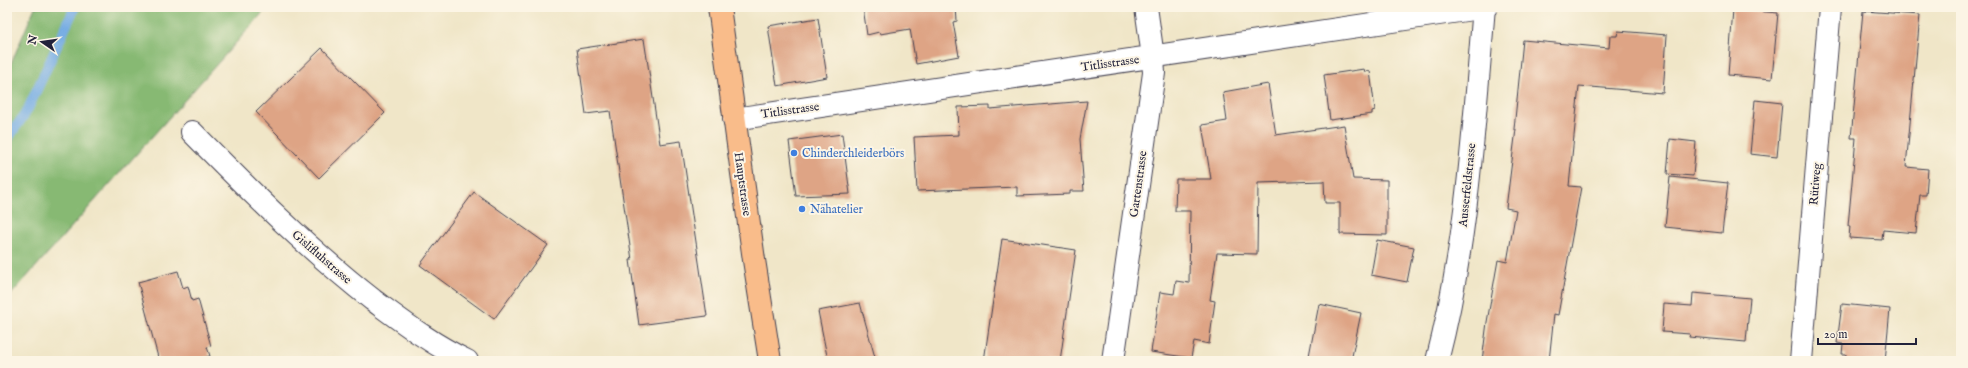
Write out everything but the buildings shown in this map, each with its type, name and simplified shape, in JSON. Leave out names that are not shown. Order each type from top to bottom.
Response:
[{"type":"main road","name":"Hauptstrasse","points":[[720,7],[734,119],[770,361]]},
{"type":"street","name":"Gartenstrasse","points":[[1113,361],[1154,73],[1154,57],[1146,7]]},
{"type":"street","name":"Titlisstrasse","points":[[734,119],[1485,7]]},
{"type":"street","name":"Ausserfeldstrasse","points":[[1437,361],[1445,331],[1464,223],[1485,7]]},
{"type":"street","name":"Rütiweg","points":[[1800,361],[1830,7]]},
{"type":"street","name":"Gislifluhstrasse","points":[[192,132],[267,209],[332,268],[408,326],[467,361]]},
{"type":"green space","points":[[35,7],[268,7],[7,299],[7,73]]},
{"type":"waterway","points":[[7,140],[27,111],[75,7]]},
{"type":"place","name":"Chinderchleiderbörs","points":[[794,153]]},
{"type":"place","name":"Nähatelier","points":[[802,209]]}]
